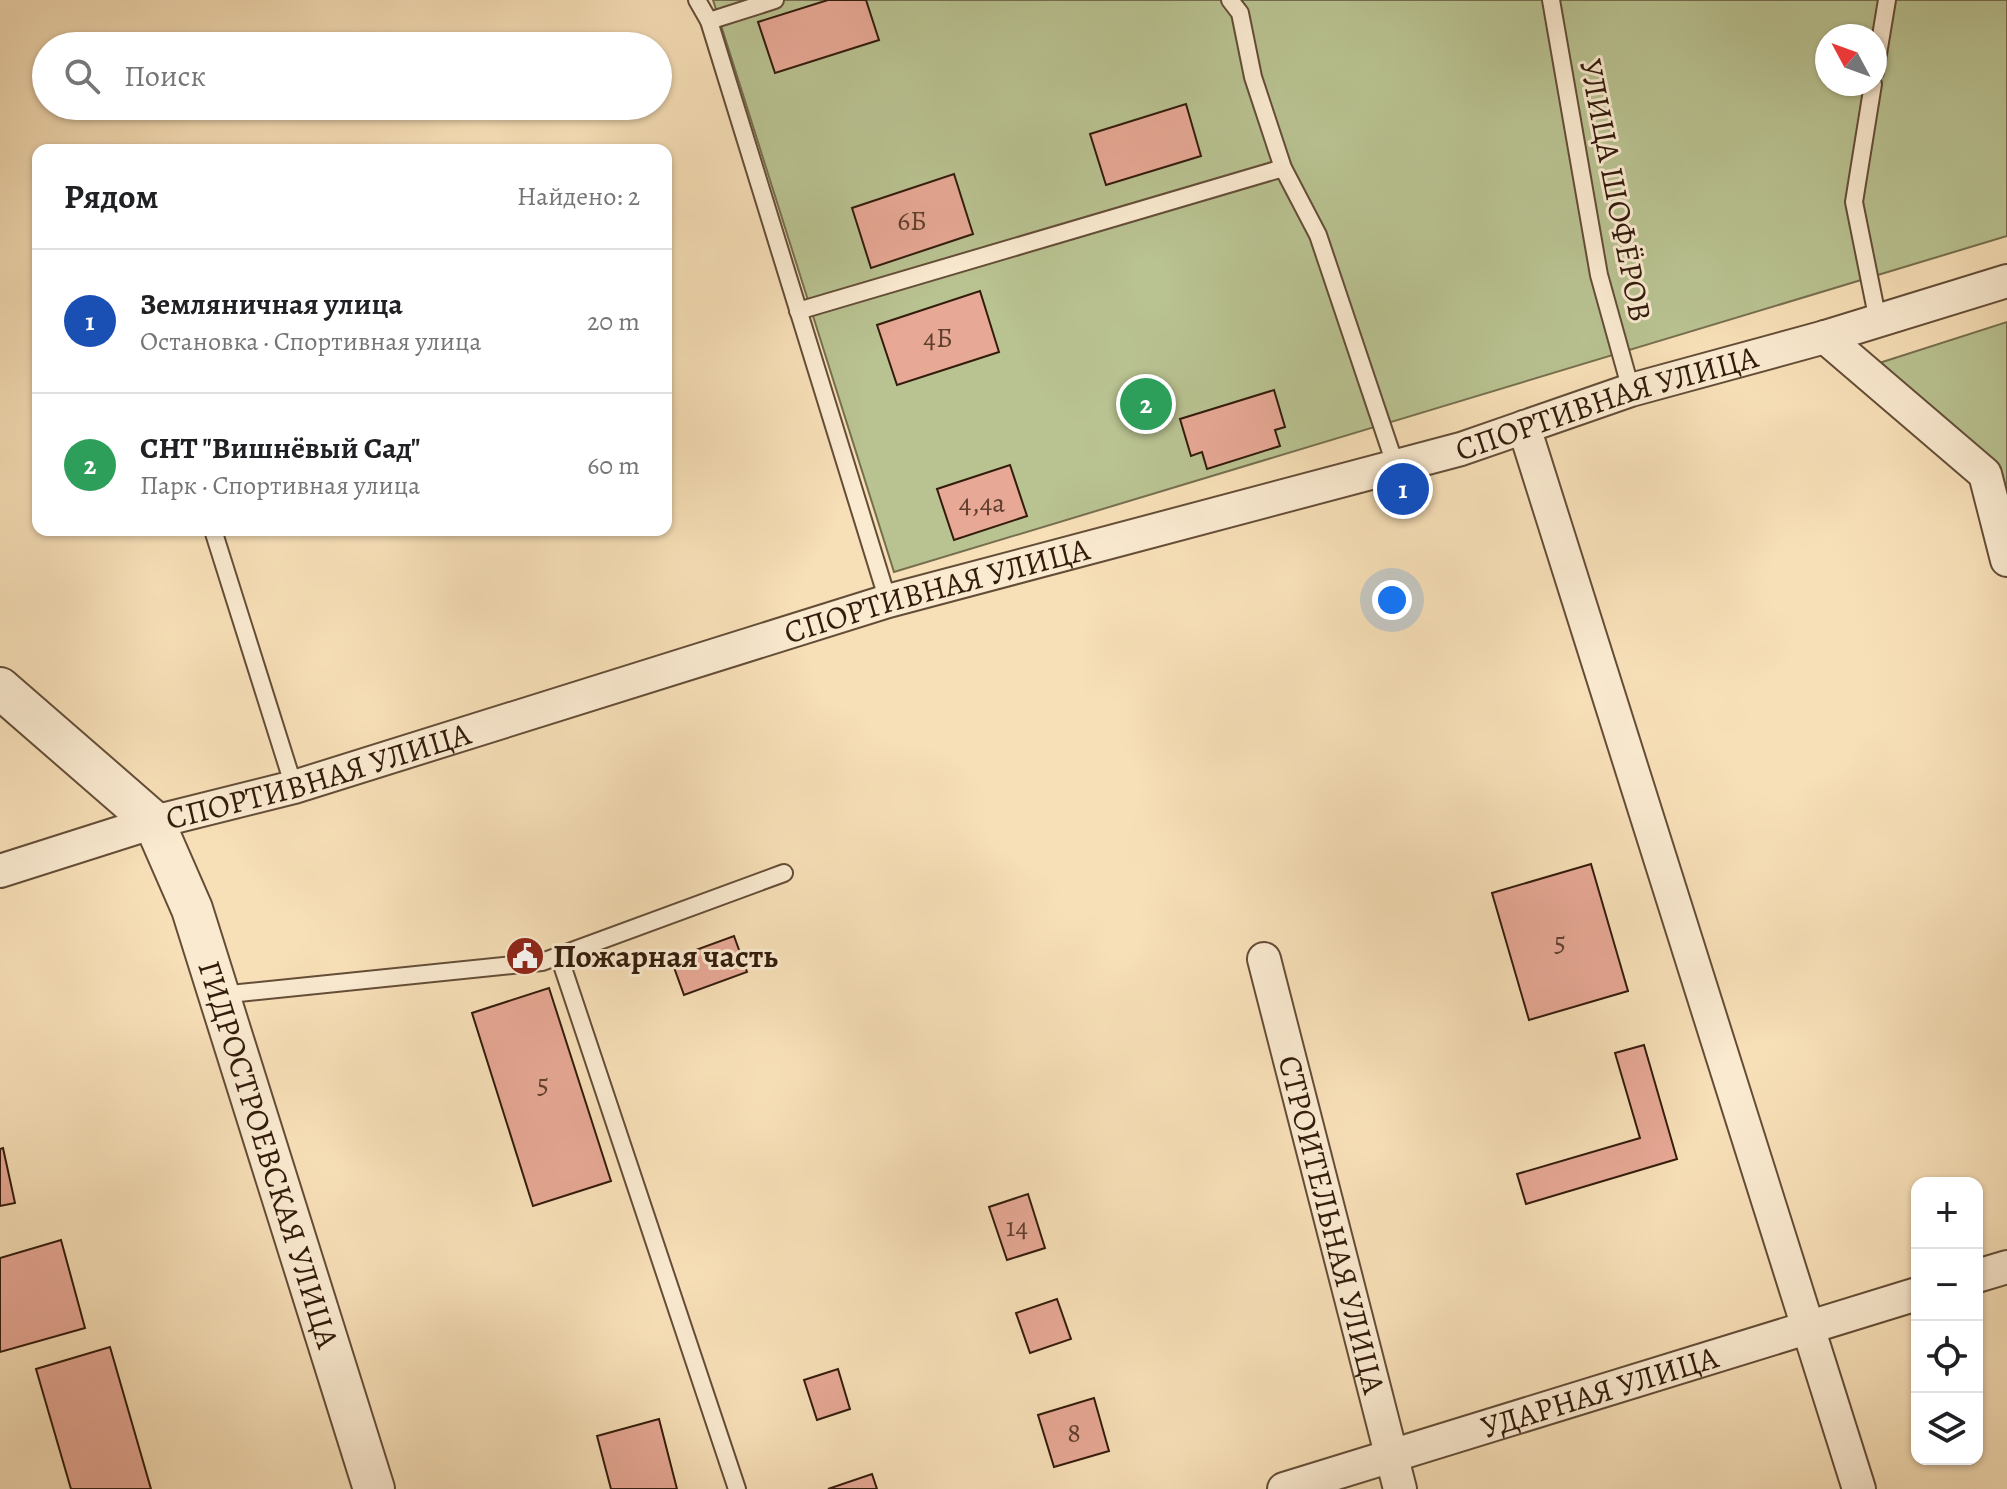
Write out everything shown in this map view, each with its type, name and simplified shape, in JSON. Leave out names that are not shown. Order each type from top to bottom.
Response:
[{"type":"street","name":"СПОРТИВНАЯ УЛИЦА","points":[[0,871],[154,822],[294,787],[888,601],[1461,449],[1631,390],[1825,337],[2007,281]]},
{"type":"street","points":[[1825,337],[1985,474],[2007,560]]},
{"type":"street","points":[[1524,427],[1859,1489]]},
{"type":"street","points":[[0,688],[154,822]]},
{"type":"street","name":"ГИДРОСТРОЕВСКАЯ УЛИЦА","points":[[154,822],[192,909],[374,1489]]},
{"type":"street","name":"СТРОИТЕЛЬНАЯ УЛИЦА","points":[[1264,959],[1400,1489]]},
{"type":"street","points":[[1983,1274],[2007,1267]]},
{"type":"street","name":"УДАРНАЯ УЛИЦА","points":[[1284,1489],[1911,1296]]},
{"type":"lane","points":[[697,0],[709,21],[888,601]]},
{"type":"lane","points":[[709,21],[775,0]]},
{"type":"lane","points":[[1230,0],[1240,13],[1253,77],[1283,168],[1318,235],[1396,467]]},
{"type":"lane","name":"УЛИЦА ШОФЁРОВ","points":[[1551,0],[1599,275],[1631,390]]},
{"type":"lane","points":[[1883,24],[1887,0]]},
{"type":"lane","points":[[1871,96],[1854,202],[1878,321]]},
{"type":"lane","points":[[798,311],[1283,168]]},
{"type":"lane","points":[[215,536],[294,787]]},
{"type":"lane","points":[[219,995],[542,962],[784,873]]},
{"type":"lane","points":[[559,956],[737,1489]]},
{"type":"green space","points":[[713,0],[2007,0],[2007,236],[894,572]]},
{"type":"green space","points":[[2007,322],[2007,499],[1873,365]]},
{"type":"building","points":[[828,0],[866,0],[879,40],[775,73],[758,22]]},
{"type":"building","points":[[1186,104],[1201,156],[1106,185],[1090,134]]},
{"type":"building","points":[[954,174],[973,234],[871,268],[852,208]]},
{"type":"building","points":[[980,291],[999,352],[897,385],[877,325]]},
{"type":"building","points":[[1274,390],[1285,427],[1275,430],[1280,446],[1207,469],[1202,452],[1191,456],[1180,419]]},
{"type":"building","points":[[1010,465],[1027,516],[954,540],[937,489]]},
{"type":"building","points":[[1591,864],[1628,991],[1529,1020],[1492,893]]},
{"type":"building","points":[[734,936],[747,972],[684,995],[671,959]]},
{"type":"building","points":[[549,988],[611,1181],[533,1206],[472,1013]]},
{"type":"building","points":[[1644,1045],[1677,1159],[1526,1204],[1517,1174],[1640,1138],[1615,1053]]},
{"type":"building","points":[[3,1148],[15,1203],[0,1206],[0,1149]]},
{"type":"building","points":[[1028,1194],[1045,1248],[1007,1260],[989,1207]]},
{"type":"building","points":[[61,1240],[85,1328],[0,1352],[0,1258]]},
{"type":"building","points":[[1057,1299],[1071,1339],[1030,1353],[1016,1313]]},
{"type":"building","points":[[110,1347],[151,1489],[71,1489],[36,1369]]},
{"type":"building","points":[[838,1369],[850,1409],[817,1420],[804,1380]]},
{"type":"building","points":[[1094,1398],[1109,1451],[1054,1467],[1038,1415]]},
{"type":"building","points":[[659,1419],[677,1489],[611,1489],[597,1436]]},
{"type":"building","points":[[872,1474],[877,1489],[828,1489]]},
{"type":"place","name":"СНТ \"Вишнёвый Сад\"","points":[[1146,404]]},
{"type":"place","name":"Земляничная улица","points":[[1403,489]]},
{"type":"place","name":"Пожарная часть","points":[[525,956]]}]
